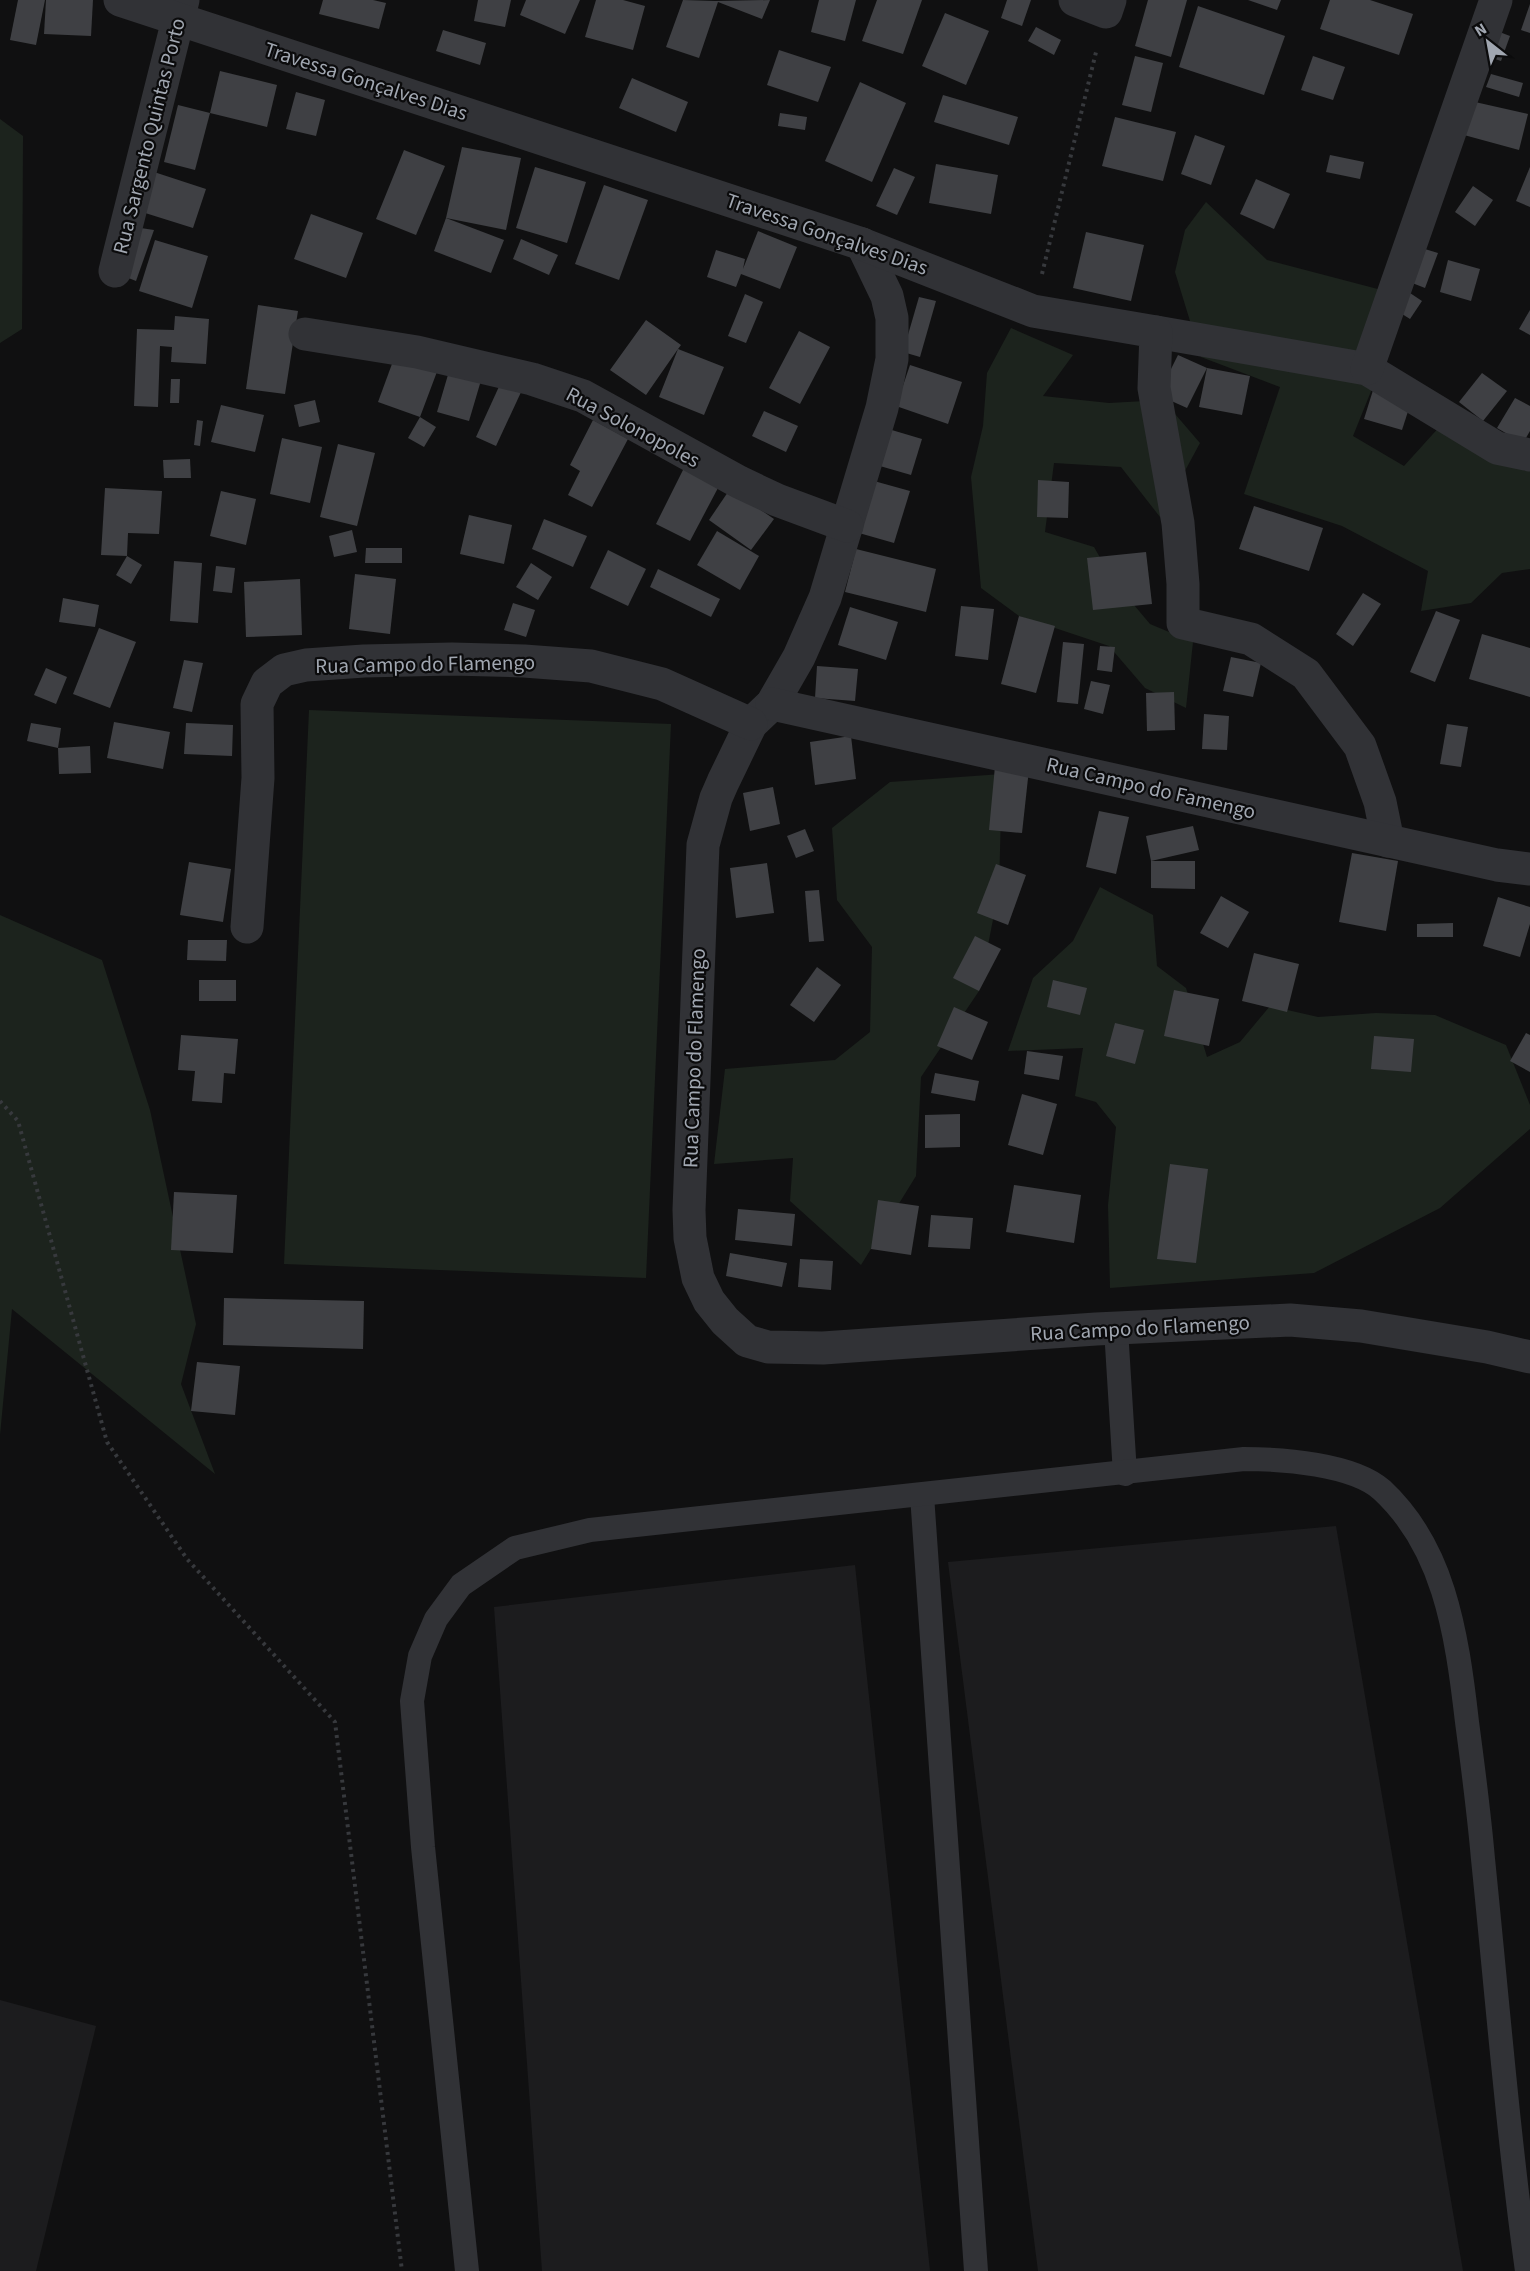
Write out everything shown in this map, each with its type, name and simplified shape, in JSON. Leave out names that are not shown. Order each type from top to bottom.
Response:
[{"type":"street","name":"Travessa Gonçalves Dias","points":[[120,0],[180,10],[862,244],[1033,311],[1367,369],[1497,448],[1530,455]]},
{"type":"street","points":[[1075,0],[1108,6]]},
{"type":"street","points":[[1367,369],[1496,0]]},
{"type":"street","name":"Rua Sargento Quintas Porto","points":[[115,272],[180,10]]},
{"type":"street","points":[[762,714],[799,657],[825,598],[882,408],[892,359],[892,318],[887,296],[862,244]]},
{"type":"street","points":[[1156,332],[1154,388],[1178,523],[1183,584],[1183,624],[1251,639],[1306,674],[1360,746],[1380,802],[1388,841]]},
{"type":"street","name":"Rua Solonopoles","points":[[305,334],[417,352],[532,379],[584,396],[739,482],[777,500],[847,526]]},
{"type":"street","name":"Rua Campo do Flamengo","points":[[247,927],[258,778],[257,704],[267,683],[284,670],[306,665],[364,661],[452,659],[591,666],[662,684],[762,714],[716,798],[703,845],[701,874],[688,1210],[690,1238],[698,1278],[710,1301],[736,1331],[768,1347],[823,1348],[1290,1320],[1361,1326],[1488,1347],[1530,1357]]},
{"type":"street","name":"Rua Campo do Famengo","points":[[762,714],[1497,865],[1530,869]]},
{"type":"lane","points":[[1116,1329],[1125,1474]]},
{"type":"lane","points":[[467,2271],[423,1847],[412,1701],[420,1656],[436,1619],[461,1585],[515,1548],[590,1530],[1125,1474],[1244,1459],[1277,1459],[1333,1468],[1354,1475],[1379,1488],[1398,1506],[1415,1529],[1431,1559],[1443,1592],[1461,1673],[1478,1809],[1515,2181],[1527,2271]]},
{"type":"lane","points":[[922,1495],[976,2271]]},
{"type":"path","points":[[1033,311],[1108,6]]},
{"type":"path","points":[[0,1101],[18,1121],[107,1442],[186,1559],[335,1722],[402,2271]]},
{"type":"shaded area","points":[[0,119],[23,136],[22,329],[0,343]]},
{"type":"shaded area","points":[[1206,202],[1267,260],[1393,293],[1380,369],[1353,436],[1404,466],[1442,424],[1525,471],[1530,469],[1530,569],[1502,573],[1471,603],[1421,611],[1428,571],[1342,526],[1244,494],[1280,387],[1201,357],[1175,272],[1185,230]]},
{"type":"shaded area","points":[[1011,328],[1073,355],[1043,396],[1109,403],[1163,400],[1200,443],[1160,517],[1121,467],[1054,463],[1045,532],[1094,547],[1113,580],[1150,624],[1193,642],[1186,708],[1145,688],[1109,646],[1019,616],[981,588],[971,477],[983,426],[987,373]]},
{"type":"shaded area","points":[[309,710],[671,724],[646,1278],[284,1264]]},
{"type":"shaded area","points":[[1002,774],[999,889],[979,991],[921,1077],[916,1176],[861,1265],[790,1201],[793,1158],[714,1164],[725,1069],[835,1060],[870,1032],[872,947],[837,900],[832,828],[890,782]]},
{"type":"shaded area","points":[[1100,887],[1153,915],[1157,966],[1186,988],[1207,1057],[1240,1042],[1270,1006],[1318,1017],[1376,1013],[1435,1015],[1506,1045],[1530,1105],[1530,1129],[1440,1208],[1314,1273],[1110,1288],[1108,1205],[1116,1127],[1096,1102],[1075,1096],[1083,1048],[1008,1051],[1033,978],[1073,941]]},
{"type":"shaded area","points":[[0,915],[102,960],[150,1110],[196,1324],[181,1384],[215,1474],[12,1309],[0,1435]]},
{"type":"shaded area","points":[[1336,1526],[1463,2271],[1038,2271],[948,1562]]},
{"type":"shaded area","points":[[855,1565],[930,2271],[542,2271],[494,1607]]},
{"type":"shaded area","points":[[0,2000],[96,2026],[36,2271],[0,2271]]},
{"type":"building","points":[[18,0],[45,0],[36,45],[10,40]]},
{"type":"building","points":[[46,0],[93,0],[91,36],[44,34]]},
{"type":"building","points":[[323,0],[373,0],[386,3],[379,29],[319,14]]},
{"type":"building","points":[[478,0],[511,0],[505,27],[474,21]]},
{"type":"building","points":[[526,0],[580,0],[565,34],[520,15]]},
{"type":"building","points":[[596,0],[623,0],[645,6],[633,50],[585,37]]},
{"type":"building","points":[[683,0],[770,0],[762,19],[718,2],[699,58],[666,47]]},
{"type":"building","points":[[819,0],[856,0],[845,41],[811,32]]},
{"type":"building","points":[[877,0],[922,0],[903,54],[862,41]]},
{"type":"building","points":[[1007,0],[1031,0],[1022,26],[1001,18]]},
{"type":"building","points":[[1148,0],[1187,0],[1171,57],[1135,46]]},
{"type":"building","points":[[1248,0],[1281,0],[1277,10]]},
{"type":"building","points":[[1330,0],[1370,0],[1413,14],[1399,55],[1320,29]]},
{"type":"building","points":[[1530,4],[1530,33],[1521,30]]},
{"type":"building","points":[[1198,6],[1285,36],[1264,95],[1179,67]]},
{"type":"building","points":[[945,13],[989,31],[966,85],[922,66]]},
{"type":"building","points":[[1036,27],[1061,40],[1054,55],[1028,41]]},
{"type":"building","points":[[1489,28],[1510,36],[1501,61],[1480,54]]},
{"type":"building","points":[[443,30],[486,43],[480,65],[436,51]]},
{"type":"building","points":[[779,50],[831,67],[818,102],[767,85]]},
{"type":"building","points":[[1135,56],[1163,63],[1151,112],[1122,105]]},
{"type":"building","points":[[1313,56],[1345,67],[1333,100],[1301,90]]},
{"type":"building","points":[[220,71],[277,85],[267,127],[210,113]]},
{"type":"building","points":[[1491,74],[1523,83],[1519,97],[1486,87]]},
{"type":"building","points":[[632,78],[688,102],[676,132],[619,108]]},
{"type":"building","points":[[860,82],[906,103],[872,182],[825,161]]},
{"type":"building","points":[[296,92],[325,100],[316,136],[286,129]]},
{"type":"building","points":[[943,95],[1018,117],[1009,145],[934,122]]},
{"type":"building","points":[[1475,102],[1528,114],[1519,150],[1464,135]]},
{"type":"building","points":[[178,105],[210,113],[195,170],[164,162]]},
{"type":"building","points":[[780,113],[807,117],[805,130],[778,126]]},
{"type":"building","points":[[1115,117],[1176,132],[1163,181],[1102,166]]},
{"type":"building","points":[[1195,135],[1225,146],[1211,185],[1181,174]]},
{"type":"building","points":[[462,147],[521,158],[506,230],[446,218]]},
{"type":"building","points":[[404,150],[445,166],[416,235],[376,219]]},
{"type":"building","points":[[1330,155],[1364,162],[1360,179],[1326,172]]},
{"type":"building","points":[[936,164],[998,175],[991,214],[929,203]]},
{"type":"building","points":[[535,167],[586,182],[567,243],[516,228]]},
{"type":"building","points":[[1530,167],[1530,207],[1516,201]]},
{"type":"building","points":[[894,168],[915,177],[897,215],[876,206]]},
{"type":"building","points":[[154,172],[206,189],[193,228],[142,212]]},
{"type":"building","points":[[1256,179],[1290,194],[1274,229],[1240,214]]},
{"type":"building","points":[[604,185],[648,200],[619,280],[575,264]]},
{"type":"building","points":[[1473,186],[1493,200],[1475,226],[1455,212]]},
{"type":"building","points":[[311,214],[363,233],[346,278],[294,259]]},
{"type":"building","points":[[446,218],[504,240],[491,273],[434,251]]},
{"type":"building","points":[[134,227],[154,230],[136,281],[121,275]]},
{"type":"building","points":[[758,231],[797,247],[780,289],[741,274],[736,287],[707,277],[716,250],[745,259],[743,269]]},
{"type":"building","points":[[1086,232],[1144,245],[1131,301],[1073,288]]},
{"type":"building","points":[[521,239],[558,255],[549,275],[513,259]]},
{"type":"building","points":[[155,240],[208,256],[192,308],[139,291]]},
{"type":"building","points":[[1415,246],[1438,253],[1425,288],[1402,279]]},
{"type":"building","points":[[1448,260],[1480,269],[1471,301],[1440,292]]},
{"type":"building","points":[[1404,289],[1422,301],[1410,319],[1391,307]]},
{"type":"building","points":[[745,294],[763,302],[746,343],[728,336]]},
{"type":"building","points":[[919,297],[936,301],[920,357],[903,352]]},
{"type":"building","points":[[258,305],[298,311],[285,394],[246,389]]},
{"type":"building","points":[[1530,310],[1530,335],[1519,329]]},
{"type":"building","points":[[175,316],[209,319],[206,364],[171,362],[172,347],[160,346],[158,407],[134,406],[137,329],[174,330]]},
{"type":"building","points":[[646,320],[681,345],[646,395],[610,370]]},
{"type":"building","points":[[799,331],[830,347],[800,404],[769,388]]},
{"type":"building","points":[[678,349],[724,367],[704,415],[659,397]]},
{"type":"building","points":[[396,353],[438,369],[420,417],[378,402]]},
{"type":"building","points":[[1178,355],[1207,368],[1187,408],[1158,395]]},
{"type":"building","points":[[910,365],[962,382],[948,424],[896,406]]},
{"type":"building","points":[[450,368],[482,377],[469,421],[437,412]]},
{"type":"building","points":[[1207,368],[1250,376],[1242,415],[1199,407]]},
{"type":"building","points":[[1482,373],[1507,391],[1483,421],[1459,402]]},
{"type":"building","points":[[171,379],[180,379],[179,403],[170,403]]},
{"type":"building","points":[[502,380],[522,390],[496,446],[476,437]]},
{"type":"building","points":[[1374,387],[1412,399],[1402,430],[1364,419]]},
{"type":"building","points":[[1515,398],[1530,406],[1530,431],[1523,443],[1497,428]]},
{"type":"building","points":[[315,400],[320,422],[299,427],[294,405]]},
{"type":"building","points":[[221,405],[264,415],[255,452],[211,442]]},
{"type":"building","points":[[764,411],[798,426],[786,452],[752,436]]},
{"type":"building","points":[[420,417],[436,427],[424,447],[408,438]]},
{"type":"building","points":[[197,420],[203,421],[200,446],[194,445]]},
{"type":"building","points":[[593,420],[628,439],[592,507],[568,495],[580,471],[570,465]]},
{"type":"building","points":[[885,428],[922,439],[911,475],[873,464]]},
{"type":"building","points":[[282,438],[322,447],[310,503],[270,494]]},
{"type":"building","points":[[338,444],[375,453],[357,526],[320,517]]},
{"type":"building","points":[[190,459],[191,478],[164,478],[163,460]]},
{"type":"building","points":[[684,468],[719,486],[690,541],[656,524]]},
{"type":"building","points":[[1038,480],[1069,482],[1068,518],[1037,517]]},
{"type":"building","points":[[874,481],[910,491],[894,543],[859,533]]},
{"type":"building","points":[[105,488],[162,491],[159,534],[128,533],[127,556],[101,555]]},
{"type":"building","points":[[730,489],[774,519],[751,550],[709,520]]},
{"type":"building","points":[[221,491],[256,499],[246,545],[210,536]]},
{"type":"building","points":[[1254,506],[1323,528],[1309,571],[1239,549]]},
{"type":"building","points":[[469,515],[512,525],[504,564],[460,554]]},
{"type":"building","points":[[544,519],[587,536],[573,567],[532,549]]},
{"type":"building","points":[[352,530],[357,552],[334,557],[329,536]]},
{"type":"building","points":[[717,531],[759,556],[740,590],[697,565]]},
{"type":"building","points":[[366,548],[402,548],[402,563],[365,563]]},
{"type":"building","points":[[856,549],[936,569],[926,612],[845,592]]},
{"type":"building","points":[[608,550],[646,569],[628,606],[590,588]]},
{"type":"building","points":[[1146,552],[1152,604],[1093,610],[1087,558]]},
{"type":"building","points":[[127,556],[142,565],[131,584],[116,575]]},
{"type":"building","points":[[174,561],[202,563],[198,623],[170,621]]},
{"type":"building","points":[[531,563],[552,577],[538,600],[516,587]]},
{"type":"building","points":[[216,566],[235,568],[232,593],[213,591]]},
{"type":"building","points":[[658,569],[720,599],[711,617],[650,587]]},
{"type":"building","points":[[355,574],[396,579],[390,634],[349,629]]},
{"type":"building","points":[[300,579],[302,635],[246,637],[244,582]]},
{"type":"building","points":[[1363,593],[1381,604],[1353,646],[1336,634]]},
{"type":"building","points":[[63,598],[99,605],[95,627],[59,622]]},
{"type":"building","points":[[513,603],[535,610],[526,637],[504,630]]},
{"type":"building","points":[[961,606],[994,609],[988,660],[955,656]]},
{"type":"building","points":[[850,607],[898,622],[886,660],[838,645]]},
{"type":"building","points":[[1436,611],[1460,620],[1435,682],[1410,672]]},
{"type":"building","points":[[1019,616],[1055,626],[1036,693],[1001,684]]},
{"type":"building","points":[[99,628],[136,642],[110,708],[73,694]]},
{"type":"building","points":[[1482,634],[1530,648],[1530,697],[1469,679]]},
{"type":"building","points":[[1063,642],[1084,644],[1078,704],[1057,702]]},
{"type":"building","points":[[1100,646],[1115,647],[1112,672],[1097,670]]},
{"type":"building","points":[[1231,657],[1261,663],[1253,697],[1223,691]]},
{"type":"building","points":[[184,660],[203,663],[192,712],[173,708]]},
{"type":"building","points":[[817,666],[858,669],[855,701],[815,698]]},
{"type":"building","points":[[46,668],[67,677],[56,704],[34,695]]},
{"type":"building","points":[[1091,681],[1110,685],[1103,714],[1084,709]]},
{"type":"building","points":[[1174,692],[1175,730],[1147,731],[1146,693]]},
{"type":"building","points":[[1204,714],[1229,716],[1227,750],[1202,749]]},
{"type":"building","points":[[114,722],[170,732],[163,769],[107,758]]},
{"type":"building","points":[[31,723],[61,728],[58,748],[27,741]]},
{"type":"building","points":[[186,723],[233,725],[232,756],[184,754]]},
{"type":"building","points":[[1447,724],[1468,727],[1461,767],[1440,764]]},
{"type":"building","points":[[851,736],[856,779],[815,785],[810,742]]},
{"type":"building","points":[[90,746],[91,773],[59,774],[58,748]]},
{"type":"building","points":[[995,766],[1029,769],[1022,833],[989,830]]},
{"type":"building","points":[[773,787],[780,824],[750,831],[743,793]]},
{"type":"building","points":[[1099,811],[1129,817],[1116,874],[1086,867]]},
{"type":"building","points":[[1193,826],[1199,850],[1151,861],[1146,836]]},
{"type":"building","points":[[805,829],[814,851],[796,858],[787,836]]},
{"type":"building","points":[[1352,853],[1398,861],[1386,931],[1339,922]]},
{"type":"building","points":[[1151,861],[1195,861],[1195,889],[1151,888]]},
{"type":"building","points":[[189,862],[231,869],[223,922],[180,915]]},
{"type":"building","points":[[767,863],[774,913],[736,918],[730,868]]},
{"type":"building","points":[[996,864],[1026,875],[1008,925],[977,913]]},
{"type":"building","points":[[819,890],[824,941],[809,942],[805,891]]},
{"type":"building","points":[[1221,896],[1249,912],[1228,948],[1200,933]]},
{"type":"building","points":[[1498,897],[1530,907],[1530,924],[1520,957],[1483,946]]},
{"type":"building","points":[[1453,923],[1453,937],[1417,937],[1417,924]]},
{"type":"building","points":[[975,936],[1001,949],[979,991],[953,978]]},
{"type":"building","points":[[188,940],[227,940],[226,961],[187,960]]},
{"type":"building","points":[[1254,953],[1299,964],[1287,1012],[1242,1001]]},
{"type":"building","points":[[817,967],[841,985],[814,1022],[790,1005]]},
{"type":"building","points":[[199,980],[236,980],[236,1001],[199,1001]]},
{"type":"building","points":[[1053,980],[1087,988],[1080,1015],[1047,1007]]},
{"type":"building","points":[[1174,990],[1219,999],[1209,1046],[1164,1036]]},
{"type":"building","points":[[954,1007],[988,1022],[972,1060],[937,1046]]},
{"type":"building","points":[[1115,1023],[1144,1030],[1135,1064],[1106,1056]]},
{"type":"building","points":[[1526,1033],[1530,1035],[1530,1072],[1510,1061]]},
{"type":"building","points":[[181,1035],[238,1039],[235,1074],[224,1073],[222,1103],[192,1101],[195,1071],[178,1070]]},
{"type":"building","points":[[1374,1036],[1414,1039],[1411,1072],[1371,1069]]},
{"type":"building","points":[[1027,1051],[1063,1056],[1059,1080],[1024,1074]]},
{"type":"building","points":[[935,1073],[979,1081],[975,1101],[931,1093]]},
{"type":"building","points":[[1022,1094],[1057,1104],[1043,1155],[1008,1145]]},
{"type":"building","points":[[960,1114],[960,1147],[925,1148],[925,1115]]},
{"type":"building","points":[[1170,1164],[1208,1169],[1196,1263],[1157,1259]]},
{"type":"building","points":[[1014,1185],[1081,1195],[1074,1243],[1006,1232]]},
{"type":"building","points":[[174,1192],[237,1195],[233,1253],[171,1250]]},
{"type":"building","points":[[878,1200],[919,1206],[911,1255],[871,1249]]},
{"type":"building","points":[[738,1209],[795,1214],[792,1246],[735,1240]]},
{"type":"building","points":[[931,1215],[973,1218],[970,1249],[928,1247]]},
{"type":"building","points":[[730,1253],[787,1263],[782,1287],[726,1276]]},
{"type":"building","points":[[800,1259],[833,1261],[831,1290],[798,1287]]},
{"type":"building","points":[[224,1298],[364,1301],[363,1349],[223,1345]]},
{"type":"building","points":[[197,1362],[240,1366],[235,1415],[191,1411]]}]
